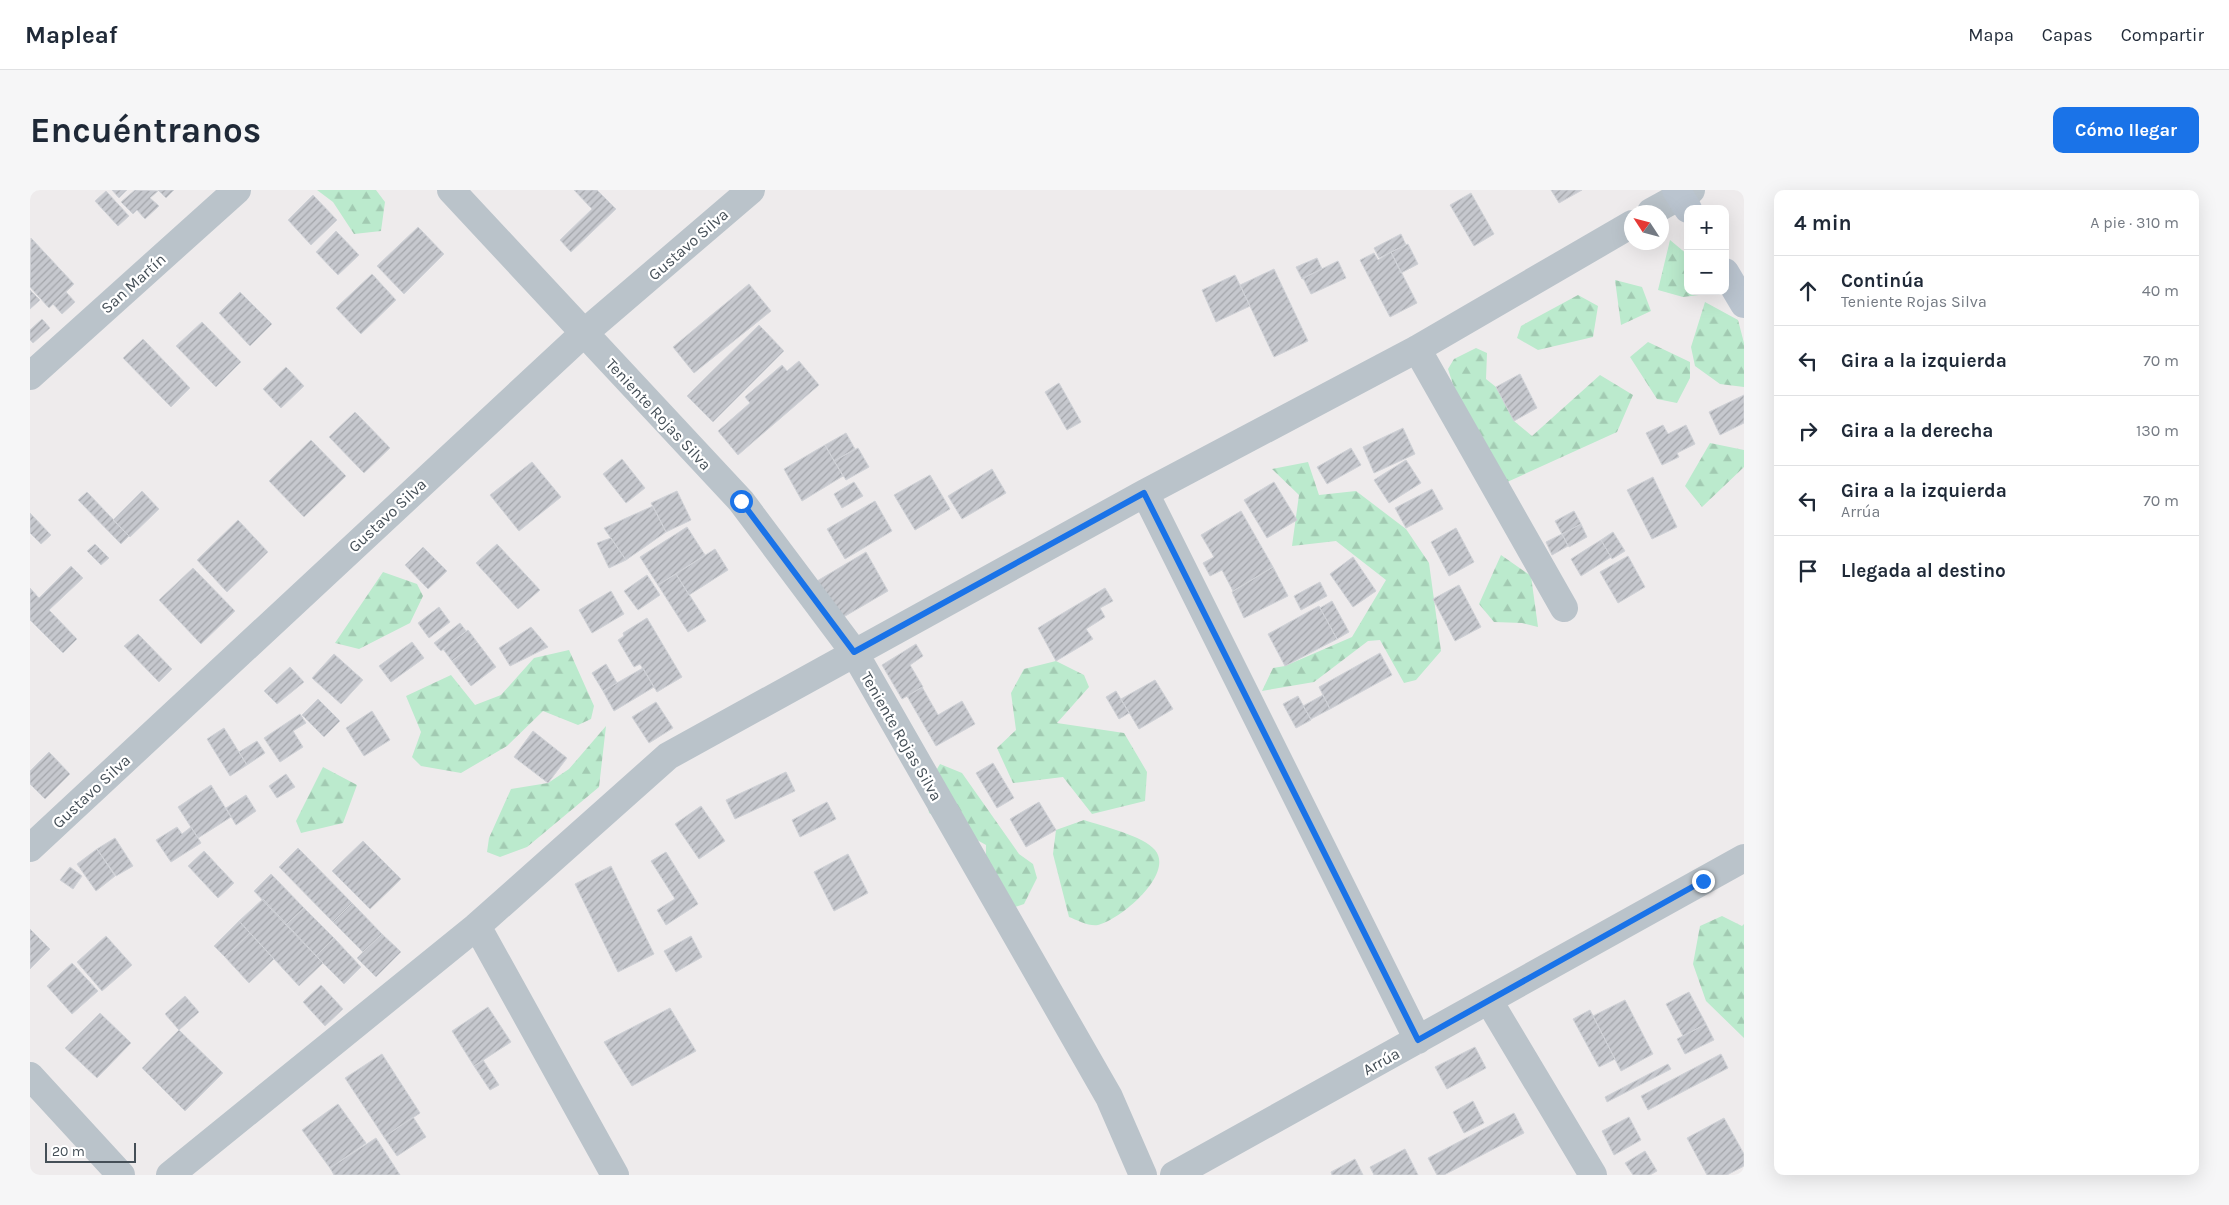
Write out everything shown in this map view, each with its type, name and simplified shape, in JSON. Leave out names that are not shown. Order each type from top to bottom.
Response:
[{"type":"main road","points":[[1729,279],[1744,304]]},
{"type":"street","name":"San Martín","points":[[30,376],[237,190]]},
{"type":"street","name":"Teniente Rojas Silva","points":[[451,190],[741,501],[854,652],[1109,1097],[1143,1175]]},
{"type":"street","name":"Gustavo Silva","points":[[30,848],[584,333],[751,190]]},
{"type":"street","points":[[1665,205],[1684,196]]},
{"type":"street","points":[[170,1175],[477,926],[668,756],[1144,493],[1416,349],[1624,229]]},
{"type":"street","points":[[1416,349],[1564,608]]},
{"type":"street","points":[[1144,493],[1418,1040]]},
{"type":"street","name":"Arrúa","points":[[1174,1175],[1744,858]]},
{"type":"street","points":[[477,926],[615,1175]]},
{"type":"street","points":[[1489,1001],[1593,1175]]},
{"type":"street","points":[[30,1076],[121,1175]]},
{"type":"green space","points":[[317,190],[376,190],[385,202],[381,231],[354,234],[333,202]]},
{"type":"green space","points":[[1670,240],[1684,252],[1684,295],[1699,295],[1683,297],[1658,290]]},
{"type":"green space","points":[[1615,280],[1642,287],[1651,311],[1621,325]]},
{"type":"green space","points":[[1578,295],[1598,306],[1593,337],[1538,350],[1517,338],[1521,326]]},
{"type":"green space","points":[[1705,302],[1738,320],[1744,343],[1744,387],[1720,384],[1695,366],[1691,347]]},
{"type":"green space","points":[[1648,342],[1690,362],[1690,378],[1677,403],[1657,399],[1630,357]]},
{"type":"green space","points":[[1476,348],[1487,353],[1486,379],[1496,387],[1514,421],[1532,436],[1600,375],[1633,395],[1617,432],[1505,483],[1464,419],[1448,369],[1454,359]]},
{"type":"green space","points":[[1710,443],[1744,450],[1744,467],[1702,507],[1685,486]]},
{"type":"green space","points":[[1308,462],[1319,495],[1356,491],[1406,529],[1429,563],[1441,651],[1416,680],[1404,683],[1380,640],[1368,641],[1314,682],[1262,691],[1273,668],[1285,666],[1352,637],[1386,580],[1336,541],[1292,546],[1299,495],[1272,469]]},
{"type":"green space","points":[[1501,555],[1531,576],[1538,627],[1522,623],[1494,622],[1479,604]]},
{"type":"green space","points":[[383,572],[417,584],[423,596],[410,623],[359,649],[335,643]]},
{"type":"green space","points":[[569,650],[594,706],[591,719],[578,725],[543,711],[507,746],[461,773],[421,766],[412,757],[421,732],[406,696],[451,675],[475,705],[501,695],[534,658]]},
{"type":"green space","points":[[1056,661],[1084,675],[1089,687],[1057,723],[1124,733],[1147,772],[1145,801],[1092,814],[1063,777],[1013,783],[997,748],[1016,730],[1011,693],[1024,669]]},
{"type":"green space","points":[[606,726],[599,787],[527,847],[500,857],[487,852],[489,838],[511,789],[548,783],[569,769]]},
{"type":"green space","points":[[940,764],[962,773],[1019,854],[1033,864],[1037,878],[1024,904],[995,914],[985,907],[986,845],[929,813],[926,787]]},
{"type":"green space","points":[[323,767],[357,785],[343,823],[301,833],[296,821]]},
{"type":"green space","points":[[1084,820],[1142,840],[1155,850],[1159,860],[1158,871],[1152,883],[1142,895],[1119,915],[1098,925],[1087,924],[1069,917],[1053,854],[1056,830]]},
{"type":"green space","points":[[1722,916],[1742,926],[1744,924],[1744,1038],[1706,1001],[1693,964],[1700,926]]},
{"type":"building","points":[[112,190],[127,190],[119,198]]},
{"type":"building","points":[[135,190],[158,191],[150,198],[159,206],[145,219],[137,210],[133,214],[121,202]]},
{"type":"building","points":[[158,190],[174,190],[166,198]]},
{"type":"building","points":[[574,190],[597,190],[616,209],[571,252],[560,240],[592,209]]},
{"type":"building","points":[[1551,190],[1582,190],[1559,203]]},
{"type":"building","points":[[106,191],[129,216],[118,226],[95,201]]},
{"type":"building","points":[[1471,193],[1494,234],[1474,246],[1450,205]]},
{"type":"building","points":[[313,195],[337,220],[311,245],[288,220]]},
{"type":"building","points":[[418,227],[444,254],[404,294],[377,266]]},
{"type":"building","points":[[336,231],[359,255],[338,275],[316,252]]},
{"type":"building","points":[[1401,234],[1406,245],[1379,258],[1374,248]]},
{"type":"building","points":[[31,238],[74,284],[49,308],[30,287]]},
{"type":"building","points":[[1408,244],[1418,264],[1401,273],[1391,252]]},
{"type":"building","points":[[1391,252],[1417,303],[1390,317],[1360,260],[1374,253],[1378,260]]},
{"type":"building","points":[[1317,258],[1322,269],[1302,279],[1296,267]]},
{"type":"building","points":[[1338,261],[1346,278],[1311,294],[1303,278]]},
{"type":"building","points":[[1274,269],[1308,341],[1274,357],[1240,285]]},
{"type":"building","points":[[372,274],[396,300],[361,334],[336,308]]},
{"type":"building","points":[[1235,275],[1250,306],[1216,322],[1202,290]]},
{"type":"building","points":[[749,284],[771,311],[694,373],[673,347]]},
{"type":"building","points":[[30,290],[40,300],[30,309]]},
{"type":"building","points":[[66,292],[75,302],[62,314],[53,304]]},
{"type":"building","points":[[240,292],[272,324],[250,346],[219,313]]},
{"type":"building","points":[[42,319],[50,328],[33,343],[30,340],[30,330]]},
{"type":"building","points":[[202,322],[241,362],[216,387],[176,346]]},
{"type":"building","points":[[759,325],[784,351],[713,422],[687,396]]},
{"type":"building","points":[[143,339],[190,388],[171,407],[123,358]]},
{"type":"building","points":[[799,361],[819,385],[738,455],[718,431],[750,403],[745,397],[782,365],[787,371]]},
{"type":"building","points":[[286,367],[304,386],[281,408],[263,389]]},
{"type":"building","points":[[1520,374],[1537,408],[1514,421],[1496,387]]},
{"type":"building","points":[[1059,383],[1081,422],[1067,430],[1045,392]]},
{"type":"building","points":[[1744,395],[1744,423],[1720,435],[1709,412]]},
{"type":"building","points":[[355,412],[390,448],[364,473],[329,437]]},
{"type":"building","points":[[1663,425],[1668,434],[1686,425],[1695,444],[1677,453],[1679,457],[1662,465],[1646,433]]},
{"type":"building","points":[[1403,428],[1415,454],[1374,473],[1363,447]]},
{"type":"building","points":[[846,433],[855,449],[834,461],[825,445]]},
{"type":"building","points":[[311,440],[346,476],[304,517],[269,481]]},
{"type":"building","points":[[825,445],[843,476],[802,501],[784,469]]},
{"type":"building","points":[[858,448],[869,467],[846,480],[834,461]]},
{"type":"building","points":[[1351,448],[1361,465],[1327,484],[1317,467]]},
{"type":"building","points":[[622,459],[645,488],[626,503],[603,474]]},
{"type":"building","points":[[1406,460],[1421,483],[1389,503],[1374,480]]},
{"type":"building","points":[[532,462],[561,497],[519,531],[490,495]]},
{"type":"building","points":[[992,469],[1006,493],[962,519],[948,496]]},
{"type":"building","points":[[930,475],[950,509],[915,530],[894,495]]},
{"type":"building","points":[[1653,477],[1677,527],[1652,539],[1627,490]]},
{"type":"building","points":[[854,482],[863,496],[842,508],[834,494]]},
{"type":"building","points":[[1274,482],[1297,520],[1267,538],[1244,500]]},
{"type":"building","points":[[1432,489],[1443,509],[1406,528],[1395,508]]},
{"type":"building","points":[[142,491],[159,509],[130,537],[113,520]]},
{"type":"building","points":[[677,491],[691,520],[666,532],[651,503]]},
{"type":"building","points":[[87,492],[129,536],[121,544],[78,500]]},
{"type":"building","points":[[875,501],[892,531],[845,559],[827,529]]},
{"type":"building","points":[[653,506],[666,532],[626,560],[604,528]]},
{"type":"building","points":[[1241,511],[1273,567],[1233,591],[1222,570],[1210,576],[1203,563],[1214,557],[1201,535]]},
{"type":"building","points":[[1574,511],[1581,524],[1562,534],[1555,521]]},
{"type":"building","points":[[30,513],[51,535],[41,544],[30,533]]},
{"type":"building","points":[[238,520],[268,552],[227,592],[197,560]]},
{"type":"building","points":[[1581,524],[1587,537],[1569,547],[1562,534]]},
{"type":"building","points":[[687,527],[705,555],[658,585],[640,557]]},
{"type":"building","points":[[1456,528],[1474,562],[1449,576],[1431,542]]},
{"type":"building","points":[[1613,532],[1625,551],[1612,559],[1601,540]]},
{"type":"building","points":[[1562,534],[1568,546],[1552,555],[1546,542]]},
{"type":"building","points":[[611,538],[626,560],[609,568],[597,543]]},
{"type":"building","points":[[1601,540],[1611,557],[1581,576],[1571,559]]},
{"type":"building","points":[[95,544],[109,558],[101,565],[87,551]]},
{"type":"building","points":[[497,544],[540,590],[518,609],[476,563]]},
{"type":"building","points":[[423,547],[447,571],[428,589],[405,565]]},
{"type":"building","points":[[715,549],[728,570],[689,595],[676,574]]},
{"type":"building","points":[[866,552],[888,591],[835,622],[812,584]]},
{"type":"building","points":[[1628,556],[1645,587],[1618,603],[1600,572]]},
{"type":"building","points":[[1353,557],[1376,591],[1353,607],[1330,574]]},
{"type":"building","points":[[71,566],[83,578],[49,610],[77,639],[63,653],[30,620],[30,588],[39,598]]},
{"type":"building","points":[[1273,567],[1288,596],[1244,618],[1232,592]]},
{"type":"building","points":[[193,568],[235,611],[201,644],[159,600]]},
{"type":"building","points":[[676,574],[706,621],[688,632],[658,585]]},
{"type":"building","points":[[647,575],[660,595],[638,610],[624,591]]},
{"type":"building","points":[[1320,582],[1327,596],[1301,610],[1294,596]]},
{"type":"building","points":[[1459,585],[1481,627],[1455,641],[1433,599]]},
{"type":"building","points":[[1105,588],[1113,601],[1100,608],[1105,617],[1086,629],[1093,639],[1056,661],[1038,628]]},
{"type":"building","points":[[611,591],[624,614],[592,633],[579,610]]},
{"type":"building","points":[[1332,601],[1349,632],[1337,639],[1320,608]]},
{"type":"building","points":[[1319,606],[1337,639],[1285,666],[1268,634]]},
{"type":"building","points":[[439,607],[450,622],[429,638],[418,623]]},
{"type":"building","points":[[647,618],[682,677],[657,692],[640,664],[634,667],[618,640],[624,636],[623,633]]},
{"type":"building","points":[[460,623],[466,631],[441,651],[434,643]]},
{"type":"building","points":[[531,627],[548,647],[510,666],[499,648]]},
{"type":"building","points":[[468,630],[477,642],[452,661],[443,649]]},
{"type":"building","points":[[138,634],[172,669],[159,682],[124,646]]},
{"type":"building","points":[[412,642],[424,658],[391,682],[379,666]]},
{"type":"building","points":[[477,642],[496,667],[471,686],[452,661]]},
{"type":"building","points":[[916,644],[923,656],[910,665],[923,687],[902,699],[882,665]]},
{"type":"building","points":[[1380,653],[1392,675],[1330,709],[1319,687]]},
{"type":"building","points":[[334,654],[363,680],[341,704],[312,678]]},
{"type":"building","points":[[606,664],[617,683],[603,691],[592,673]]},
{"type":"building","points":[[290,667],[304,682],[277,704],[264,691]]},
{"type":"building","points":[[643,668],[654,687],[614,711],[603,691]]},
{"type":"building","points":[[1155,680],[1173,709],[1139,729],[1121,699]]},
{"type":"building","points":[[922,687],[938,715],[962,701],[975,724],[936,746],[907,696]]},
{"type":"building","points":[[1116,691],[1129,713],[1119,719],[1106,697]]},
{"type":"building","points":[[1323,695],[1330,709],[1311,719],[1303,706]]},
{"type":"building","points":[[1298,696],[1311,720],[1296,728],[1283,704]]},
{"type":"building","points":[[318,699],[340,721],[324,737],[302,715]]},
{"type":"building","points":[[656,702],[673,728],[649,743],[632,717]]},
{"type":"building","points":[[372,711],[390,740],[364,756],[346,728]]},
{"type":"building","points":[[300,714],[306,723],[293,731],[303,747],[280,762],[264,738]]},
{"type":"building","points":[[224,728],[247,765],[230,776],[207,739]]},
{"type":"building","points":[[533,731],[567,758],[548,783],[514,757]]},
{"type":"building","points":[[257,741],[265,753],[247,765],[239,752]]},
{"type":"building","points":[[49,752],[70,774],[45,799],[30,784],[30,771]]},
{"type":"building","points":[[993,763],[1014,798],[997,808],[976,773]]},
{"type":"building","points":[[786,772],[795,791],[735,819],[726,800]]},
{"type":"building","points":[[286,774],[295,787],[277,798],[269,786]]},
{"type":"building","points":[[211,785],[231,817],[198,838],[178,807]]},
{"type":"building","points":[[246,795],[256,811],[236,825],[226,808]]},
{"type":"building","points":[[827,802],[836,819],[800,837],[792,820]]},
{"type":"building","points":[[1039,802],[1056,830],[1026,847],[1010,819]]},
{"type":"building","points":[[701,806],[725,841],[699,859],[675,824]]},
{"type":"building","points":[[177,827],[182,834],[191,827],[201,843],[171,862],[156,840]]},
{"type":"building","points":[[115,838],[133,866],[116,876],[97,849]]},
{"type":"building","points":[[363,841],[401,879],[370,909],[332,871]]},
{"type":"building","points":[[298,848],[352,903],[333,922],[279,867]]},
{"type":"building","points":[[97,849],[115,876],[96,891],[77,864]]},
{"type":"building","points":[[204,851],[234,883],[218,898],[188,866]]},
{"type":"building","points":[[666,852],[698,904],[666,925],[657,910],[675,899],[651,861]]},
{"type":"building","points":[[848,854],[868,893],[834,911],[814,872]]},
{"type":"building","points":[[611,866],[654,954],[618,972],[575,884]]},
{"type":"building","points":[[70,867],[82,876],[73,889],[60,880]]},
{"type":"building","points":[[271,874],[304,908],[286,925],[254,891]]},
{"type":"building","points":[[263,899],[323,963],[299,986],[239,921]]},
{"type":"building","points":[[352,903],[382,934],[363,952],[333,922]]},
{"type":"building","points":[[304,908],[334,938],[316,956],[286,925]]},
{"type":"building","points":[[239,921],[250,933],[225,957],[214,946]]},
{"type":"building","points":[[30,929],[50,949],[30,969]]},
{"type":"building","points":[[250,933],[274,959],[249,983],[225,957]]},
{"type":"building","points":[[382,934],[401,952],[376,977],[357,958]]},
{"type":"building","points":[[106,936],[132,965],[102,991],[77,962]]},
{"type":"building","points":[[691,936],[702,957],[676,972],[664,951]]},
{"type":"building","points":[[334,938],[361,967],[344,984],[316,956]]},
{"type":"building","points":[[72,963],[98,991],[72,1014],[47,986]]},
{"type":"building","points":[[321,985],[343,1009],[325,1026],[303,1002]]},
{"type":"building","points":[[1689,992],[1706,1024],[1683,1036],[1666,1004]]},
{"type":"building","points":[[185,996],[199,1012],[179,1030],[165,1014]]},
{"type":"building","points":[[1625,1000],[1653,1054],[1621,1071],[1593,1016]]},
{"type":"building","points":[[488,1007],[511,1042],[474,1066],[452,1031]]},
{"type":"building","points":[[670,1008],[696,1051],[632,1086],[604,1042]]},
{"type":"building","points":[[1590,1010],[1615,1059],[1599,1067],[1573,1019]]},
{"type":"building","points":[[100,1013],[131,1043],[97,1078],[65,1048]]},
{"type":"building","points":[[1706,1024],[1714,1040],[1685,1054],[1677,1039]]},
{"type":"building","points":[[179,1030],[223,1073],[185,1111],[142,1068]]},
{"type":"building","points":[[1475,1047],[1486,1068],[1447,1089],[1435,1067]]},
{"type":"building","points":[[382,1054],[420,1113],[384,1137],[345,1078]]},
{"type":"building","points":[[1721,1054],[1728,1068],[1648,1110],[1641,1096]]},
{"type":"building","points":[[483,1060],[499,1085],[490,1090],[474,1066]]},
{"type":"building","points":[[1668,1064],[1671,1069],[1607,1102],[1605,1097]]},
{"type":"building","points":[[1473,1101],[1484,1123],[1464,1133],[1453,1112]]},
{"type":"building","points":[[338,1104],[366,1143],[330,1168],[302,1130]]},
{"type":"building","points":[[1514,1113],[1524,1133],[1444,1175],[1437,1175],[1428,1158]]},
{"type":"building","points":[[413,1117],[426,1137],[397,1156],[384,1137]]},
{"type":"building","points":[[1629,1117],[1641,1140],[1614,1155],[1602,1131]]},
{"type":"building","points":[[1724,1118],[1744,1154],[1744,1166],[1727,1175],[1707,1175],[1687,1138]]},
{"type":"building","points":[[376,1138],[400,1175],[334,1175],[330,1168]]},
{"type":"building","points":[[1405,1149],[1418,1175],[1374,1175],[1370,1167]]},
{"type":"building","points":[[1645,1151],[1657,1171],[1650,1175],[1633,1175],[1625,1163]]},
{"type":"building","points":[[1355,1159],[1363,1175],[1332,1175],[1331,1172]]},
{"type":"route","points":[[741,501],[854,652],[1144,493],[1418,1040],[1703,881]]}]
